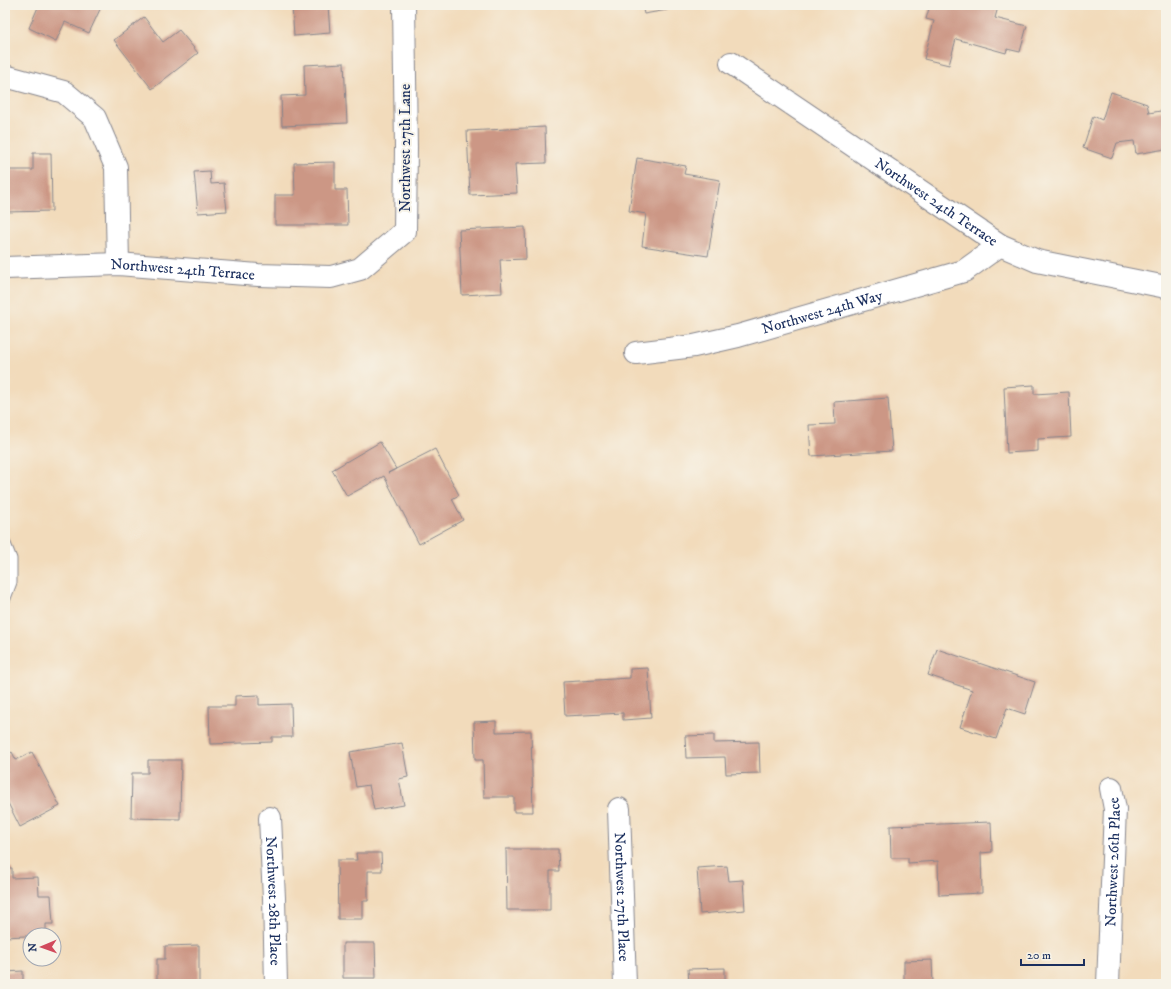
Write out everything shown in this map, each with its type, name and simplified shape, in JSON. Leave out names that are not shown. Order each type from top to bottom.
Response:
[{"type":"street","name":"Northwest 27th Lane","points":[[360,269],[405,231],[406,148],[404,5]]},
{"type":"street","name":"Northwest 24th Terrace","points":[[731,63],[1000,245],[1037,261],[1166,287]]},
{"type":"street","points":[[5,76],[64,92],[95,118],[116,167],[118,264]]},
{"type":"street","name":"Northwest 24th Way","points":[[636,353],[694,346],[738,336],[964,271],[1000,245]]},
{"type":"street","name":"Northwest 24th Terrace","points":[[5,268],[118,264],[266,276],[331,277],[360,269]]},
{"type":"street","name":"Northwest 26th Place","points":[[1108,984],[1115,809],[1112,788]]},
{"type":"street","name":"Northwest 27th Place","points":[[619,809],[625,984]]},
{"type":"street","name":"Northwest 28th Place","points":[[270,818],[276,984]]},
{"type":"lane","points":[[5,544],[11,559],[11,582],[5,598]]},
{"type":"building","points":[[39,5],[102,5],[89,33],[65,22],[56,41],[29,28]]},
{"type":"building","points":[[292,5],[328,5],[330,33],[294,36]]},
{"type":"building","points":[[642,5],[666,5],[667,10],[644,14]]},
{"type":"building","points":[[930,5],[990,5],[998,7],[995,18],[1027,26],[1020,52],[1007,49],[1006,53],[956,39],[949,65],[924,59],[934,21],[926,19]]},
{"type":"building","points":[[144,17],[163,42],[179,30],[198,53],[152,89],[114,40]]},
{"type":"building","points":[[344,63],[347,123],[282,126],[281,96],[305,95],[304,65]]},
{"type":"building","points":[[1111,92],[1147,104],[1149,113],[1166,110],[1166,149],[1136,154],[1134,141],[1117,143],[1112,158],[1083,148],[1093,116],[1102,120]]},
{"type":"building","points":[[545,127],[546,163],[515,164],[517,193],[470,195],[467,131]]},
{"type":"building","points":[[33,153],[51,153],[52,211],[5,212],[5,170],[33,170]]},
{"type":"building","points":[[637,158],[686,166],[684,174],[720,180],[708,256],[642,246],[646,214],[629,211]]},
{"type":"building","points":[[335,162],[335,190],[347,190],[348,225],[275,225],[275,195],[295,195],[294,163]]},
{"type":"building","points":[[210,171],[211,184],[224,183],[227,211],[198,213],[194,172]]},
{"type":"building","points":[[525,227],[526,259],[500,260],[502,293],[462,295],[459,230]]},
{"type":"building","points":[[1034,385],[1034,394],[1069,392],[1071,437],[1038,439],[1038,451],[1007,453],[1004,387]]},
{"type":"building","points":[[888,398],[892,451],[811,456],[809,425],[835,424],[834,402]]},
{"type":"building","points":[[380,442],[396,469],[435,449],[459,495],[452,499],[463,520],[419,544],[384,476],[347,496],[332,470]]},
{"type":"building","points":[[937,649],[1035,682],[1025,714],[1007,708],[996,739],[960,727],[972,690],[928,675]]},
{"type":"building","points":[[648,668],[651,718],[623,720],[623,713],[565,716],[563,682],[630,678],[630,669]]},
{"type":"building","points":[[259,695],[259,705],[291,704],[292,737],[272,737],[272,742],[210,744],[209,706],[235,706],[235,696]]},
{"type":"building","points":[[496,721],[496,732],[531,731],[533,812],[514,812],[514,797],[484,797],[483,760],[475,760],[474,722]]},
{"type":"building","points":[[714,735],[714,743],[759,742],[760,773],[726,774],[725,757],[686,758],[685,736]]},
{"type":"building","points":[[402,743],[408,777],[399,779],[404,805],[374,810],[369,785],[356,787],[350,752]]},
{"type":"building","points":[[12,752],[16,760],[32,752],[60,806],[20,827],[5,797],[5,756]]},
{"type":"building","points":[[148,760],[181,760],[180,819],[131,818],[132,773],[148,773]]},
{"type":"building","points":[[991,822],[992,852],[981,853],[982,893],[939,895],[938,861],[908,863],[908,858],[891,858],[890,826]]},
{"type":"building","points":[[506,849],[558,849],[559,871],[550,871],[550,910],[507,910]]},
{"type":"building","points":[[356,853],[381,853],[382,871],[368,871],[368,901],[363,901],[363,919],[338,919],[337,860],[357,860]]},
{"type":"building","points":[[727,866],[729,881],[743,880],[745,910],[700,914],[697,868]]},
{"type":"building","points":[[5,868],[12,868],[12,878],[38,877],[39,895],[51,895],[53,924],[46,924],[46,927],[22,927],[22,936],[5,937]]},
{"type":"building","points":[[343,943],[375,943],[376,978],[343,978]]},
{"type":"building","points":[[199,945],[199,984],[157,984],[157,959],[165,959],[165,946]]},
{"type":"building","points":[[932,960],[933,984],[904,984],[904,961]]},
{"type":"building","points":[[725,968],[725,984],[689,984],[688,969]]},
{"type":"building","points":[[23,971],[23,984],[5,984],[5,972]]},
{"type":"building","points":[[993,982],[993,984],[962,984],[962,983]]}]
